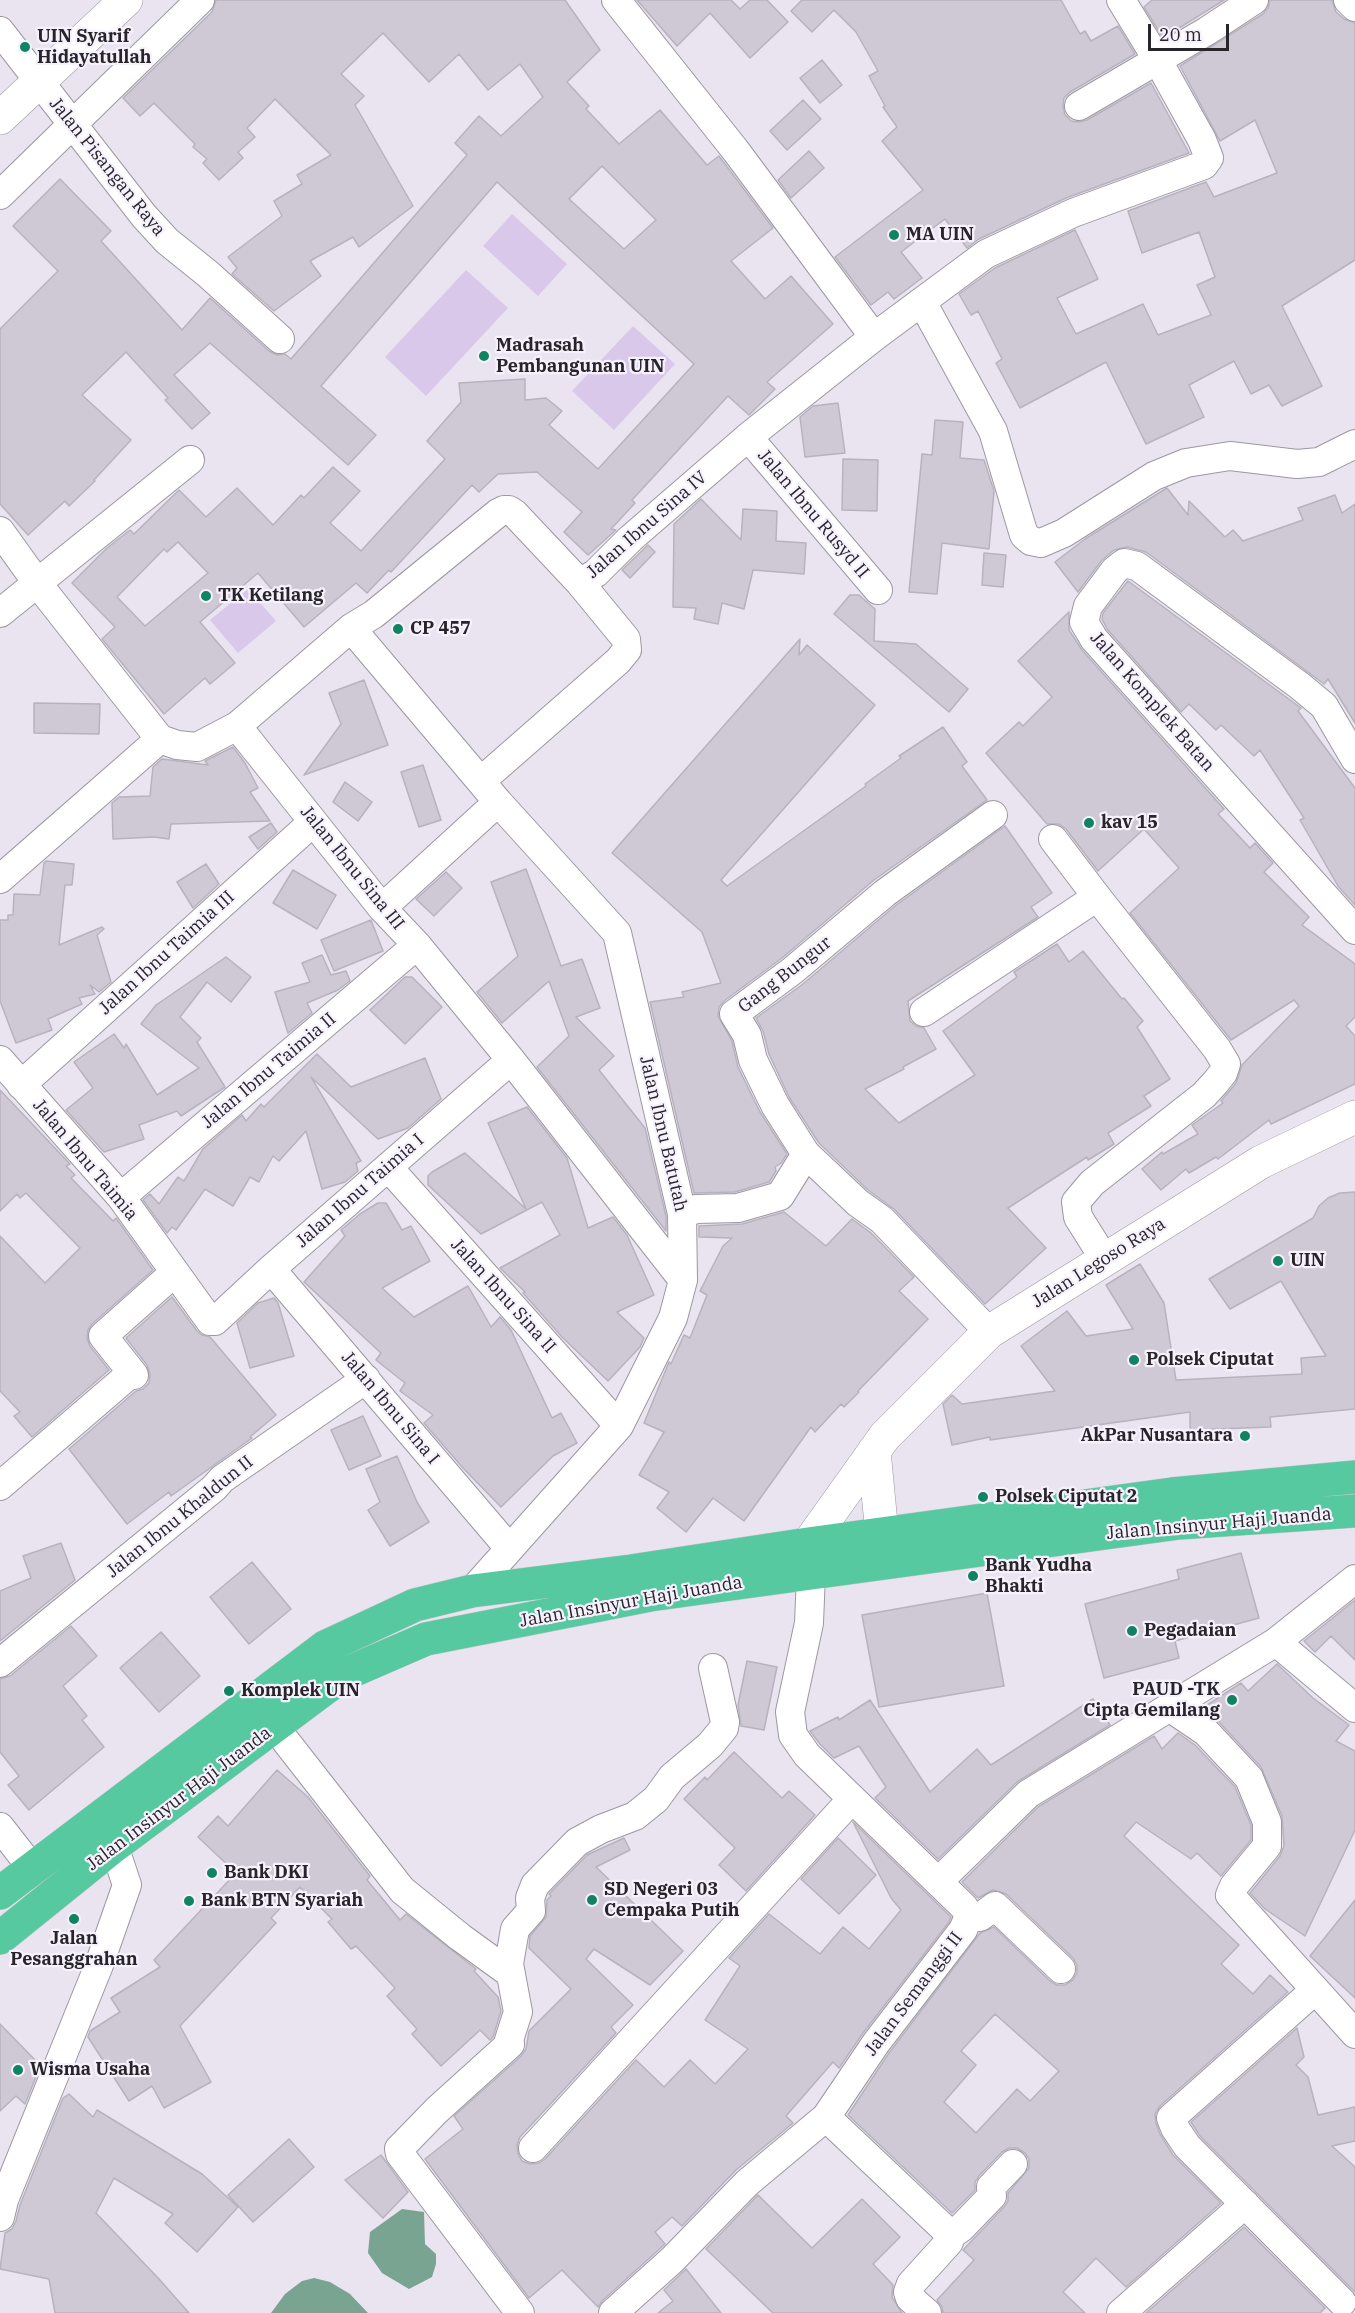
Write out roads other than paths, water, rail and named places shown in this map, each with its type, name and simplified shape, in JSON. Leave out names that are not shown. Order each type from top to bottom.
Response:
[{"type":"highway","name":"Jalan Insinyur Haji Juanda","points":[[0,1938],[114,1846],[343,1675],[426,1639],[650,1595],[809,1559],[882,1534],[1172,1494],[1355,1477]]},
{"type":"highway","name":"Jalan Insinyur Haji Juanda","points":[[0,1893],[325,1647],[415,1605],[472,1591],[631,1571],[809,1559],[1179,1523],[1355,1512]]},
{"type":"street","points":[[0,118],[44,89],[126,0]]},
{"type":"street","points":[[0,195],[71,122],[200,0]]},
{"type":"street","points":[[616,0],[736,151],[874,337]]},
{"type":"street","points":[[1121,0],[1157,59]]},
{"type":"street","points":[[1079,106],[1207,32],[1254,0]]},
{"type":"street","points":[[1348,0],[1355,7]]},
{"type":"street","name":"Jalan Pisangan Raya","points":[[0,31],[144,216],[167,241],[280,339]]},
{"type":"street","name":"Jalan Ibnu Sina IV","points":[[237,726],[351,628],[374,614],[498,513],[509,510],[521,520],[580,583],[596,573],[630,539],[748,437],[874,337],[986,254],[1073,213],[1204,165],[1209,158],[1202,140],[1157,59]]},
{"type":"street","points":[[922,302],[993,431],[1024,534],[1031,541],[1041,543],[1064,533],[1154,476],[1186,463],[1230,456],[1297,464],[1319,462],[1355,444]]},
{"type":"street","name":"Jalan Ibnu Rusyd II","points":[[748,437],[878,590]]},
{"type":"street","points":[[0,613],[190,460]]},
{"type":"street","points":[[0,531],[38,584],[160,739],[177,745],[197,747],[237,726]]},
{"type":"street","name":"Jalan Komplek Batan","points":[[1355,759],[1324,706],[1137,566],[1124,563],[1115,570],[1088,606],[1084,622],[1094,639],[1355,930]]},
{"type":"street","points":[[382,908],[489,792],[627,650],[626,639],[580,583]]},
{"type":"street","points":[[351,628],[489,792]]},
{"type":"street","name":"Jalan Ibnu Sina III","points":[[237,726],[382,908],[417,945],[511,1060],[683,1280]]},
{"type":"street","points":[[0,879],[160,739]]},
{"type":"street","name":"Jalan Ibnu Batutah","points":[[472,1591],[619,1426],[673,1318],[683,1280],[682,1215],[617,933],[489,792]]},
{"type":"street","name":"Gang Bungur","points":[[989,1332],[882,1220],[858,1203],[806,1154],[775,1105],[753,1060],[747,1035],[734,1013],[792,972],[885,893],[993,815]]},
{"type":"street","name":"Jalan Ibnu Taimia III","points":[[6,1070],[313,822]]},
{"type":"street","points":[[1053,839],[1226,1064],[1223,1073],[1204,1095],[1092,1182],[1076,1202],[1078,1217],[1105,1260]]},
{"type":"street","points":[[924,1011],[1097,897]]},
{"type":"street","name":"Jalan Ibnu Taimia II","points":[[121,1197],[417,945]]},
{"type":"street","name":"Jalan Ibnu Taimia I","points":[[210,1321],[215,1321],[511,1060]]},
{"type":"street","name":"Jalan Ibnu Taimia","points":[[6,1070],[121,1197],[210,1321]]},
{"type":"street","name":"Jalan Legoso Raya","points":[[809,1559],[885,1436],[989,1332],[1261,1162],[1355,1117]]},
{"type":"street","points":[[682,1215],[696,1209],[738,1208],[780,1196],[806,1154]]},
{"type":"street","name":"Jalan Ibnu Sina II","points":[[388,1167],[619,1426]]},
{"type":"street","name":"Jalan Ibnu Sina I","points":[[272,1269],[509,1548]]},
{"type":"street","points":[[0,1486],[129,1375],[134,1375],[103,1336],[174,1273]]},
{"type":"street","name":"Jalan Ibnu Khaldun II","points":[[0,1662],[214,1488],[222,1479],[366,1379]]},
{"type":"street","points":[[874,1451],[882,1534]]},
{"type":"street","name":"Jalan Semanggi II","points":[[613,2313],[672,2260],[747,2182],[825,2117],[876,2043],[963,1930],[969,1916],[964,1907],[807,1755],[793,1735],[790,1712],[809,1623],[809,1559]]},
{"type":"street","points":[[938,1882],[1028,1794],[1276,1642],[1355,1579]]},
{"type":"street","points":[[1276,1642],[1355,1708]]},
{"type":"street","points":[[520,2313],[399,2151],[437,2110],[510,2044],[508,2040],[518,2012],[509,1964],[515,1929],[531,1911],[530,1898],[535,1885],[577,1842],[601,1829],[635,1816],[656,1799],[672,1777],[710,1745],[724,1728],[725,1722],[713,1668]]},
{"type":"street","points":[[1168,1707],[1206,1732],[1249,1778],[1267,1822],[1267,1846],[1234,1886],[1230,1895],[1355,2034]]},
{"type":"street","points":[[274,1726],[402,1890],[460,1937],[511,1974]]},
{"type":"street","points":[[533,2148],[852,1799]]},
{"type":"street","points":[[0,1827],[32,1868]]},
{"type":"street","points":[[0,2217],[4,2200],[99,1965],[127,1886],[114,1846]]},
{"type":"street","points":[[969,1916],[980,1917],[995,1906],[1060,1969]]},
{"type":"street","points":[[1315,1990],[1171,2118],[1187,2146],[1245,2204],[1342,2309]]},
{"type":"street","points":[[825,2117],[951,2235]]},
{"type":"street","points":[[927,2313],[910,2298],[908,2292],[911,2284],[949,2242],[951,2235],[961,2228],[992,2196],[991,2187],[1013,2164]]},
{"type":"street","points":[[1121,2313],[1245,2204]]},
{"type":"place","name":"UIN Syarif Hidayatullah","points":[[25,47]]},
{"type":"place","name":"MA UIN","points":[[894,235]]},
{"type":"place","name":"Madrasah Pembangunan UIN","points":[[484,356]]},
{"type":"place","name":"TK Ketilang","points":[[206,596]]},
{"type":"place","name":"CP 457","points":[[398,629]]},
{"type":"place","name":"kav 15","points":[[1089,823]]},
{"type":"place","name":"UIN","points":[[1278,1261]]},
{"type":"place","name":"Polsek Ciputat","points":[[1134,1360]]},
{"type":"place","name":"AkPar Nusantara","points":[[1245,1436]]},
{"type":"place","name":"Polsek Ciputat 2","points":[[983,1497]]},
{"type":"place","name":"Bank Yudha Bhakti","points":[[973,1576]]},
{"type":"place","name":"Pegadaian","points":[[1132,1631]]},
{"type":"place","name":"Komplek UIN","points":[[229,1691]]},
{"type":"place","name":"PAUD -TK Cipta Gemilang","points":[[1232,1700]]},
{"type":"place","name":"Bank DKI","points":[[212,1873]]},
{"type":"place","name":"SD Negeri 03 Cempaka Putih","points":[[592,1900]]},
{"type":"place","name":"Bank BTN Syariah","points":[[189,1901]]},
{"type":"place","name":"Jalan Pesanggrahan","points":[[74,1919]]},
{"type":"place","name":"Wisma Usaha","points":[[18,2070]]}]
